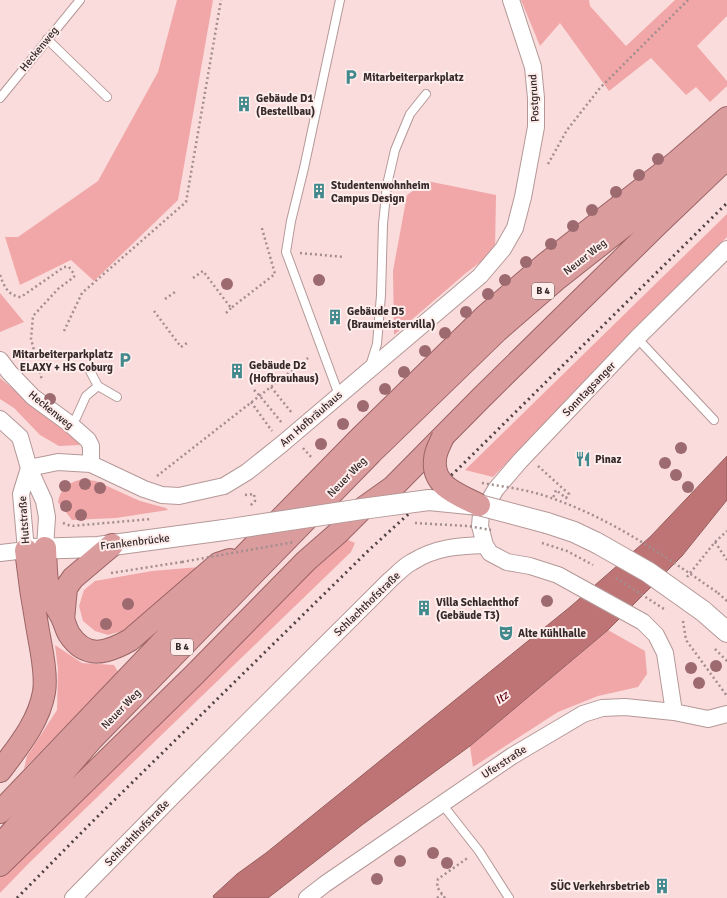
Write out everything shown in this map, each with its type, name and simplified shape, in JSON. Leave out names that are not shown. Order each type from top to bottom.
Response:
[{"type":"highway","name":"Neuer Weg","points":[[0,812],[246,554],[359,439],[485,316],[544,266],[674,164],[727,118]]},
{"type":"highway","name":"Neuer Weg","points":[[0,846],[92,739],[371,453],[485,342],[558,278],[685,178],[727,142]]},
{"type":"highway","points":[[0,865],[194,674],[306,561],[362,509],[393,488],[482,397],[727,158]]},
{"type":"highway","points":[[443,436],[435,458],[434,469],[436,476],[448,489],[479,505]]},
{"type":"highway","points":[[63,620],[66,588],[73,578],[112,545]]},
{"type":"highway","points":[[35,549],[50,594],[63,620],[67,632],[76,643],[89,651],[104,652],[116,648],[130,640],[218,564],[246,554]]},
{"type":"highway","points":[[0,771],[25,737],[40,708],[45,690],[44,663],[30,584],[35,549]]},
{"type":"street","name":"Postgrund","points":[[511,0],[532,68],[536,98],[536,127],[523,197]]},
{"type":"street","name":"Am Hofbräuhaus","points":[[29,468],[58,462],[91,464],[144,489],[162,494],[180,496],[224,486],[247,472],[480,276],[503,249],[515,228],[523,197]]},
{"type":"street","name":"Sonntagsanger","points":[[485,545],[480,526],[481,514],[496,489],[527,454],[637,338],[727,249]]},
{"type":"street","name":"Heckenweg","points":[[0,360],[9,372],[33,397],[70,424],[90,443],[91,464]]},
{"type":"street","name":"Hutstraße","points":[[0,419],[20,437],[29,468],[44,501],[47,517],[35,549]]},
{"type":"street","name":"Hutstraße","points":[[29,468],[21,494],[35,549]]},
{"type":"street","name":"Frankenbrücke","points":[[35,549],[98,547],[429,500],[479,505],[547,523],[574,532],[597,543],[648,572],[703,611],[727,632]]},
{"type":"street","points":[[485,545],[490,553],[507,562],[530,566],[558,576],[643,622],[656,635],[665,653],[674,712]]},
{"type":"street","name":"Schlachthofstraße","points":[[74,898],[179,790],[390,580],[411,562],[433,551],[455,546],[485,545]]},
{"type":"street","points":[[0,553],[35,549]]},
{"type":"street","name":"Uferstraße","points":[[307,898],[325,884],[512,756],[584,714],[602,708],[625,707],[674,712],[708,719],[727,714]]},
{"type":"lane","name":"Heckenweg","points":[[0,98],[80,0]]},
{"type":"lane","points":[[339,395],[286,252],[291,221],[304,168],[340,0]]},
{"type":"lane","points":[[47,39],[108,97]]},
{"type":"lane","points":[[369,369],[378,337],[383,224],[387,185],[395,150],[410,114],[426,94]]},
{"type":"lane","points":[[637,338],[714,420]]},
{"type":"lane","points":[[90,371],[98,386],[117,397]]},
{"type":"lane","points":[[70,424],[76,418],[86,396],[98,386]]},
{"type":"lane","points":[[442,804],[479,851],[509,898]]},
{"type":"path","points":[[64,331],[82,293],[186,202],[221,0]]},
{"type":"path","points":[[545,169],[567,130],[600,88],[688,0]]},
{"type":"path","points":[[226,313],[275,274],[261,225]]},
{"type":"path","points":[[286,252],[344,257]]},
{"type":"path","points":[[0,275],[4,286],[10,293],[21,297],[64,267],[69,267],[74,274],[74,277],[58,289],[32,316],[31,339],[41,379]]},
{"type":"path","points":[[193,278],[203,271],[231,308]]},
{"type":"path","points":[[165,300],[175,292]]},
{"type":"path","points":[[154,311],[181,347],[187,343]]},
{"type":"path","points":[[154,478],[308,358]]},
{"type":"path","points":[[271,387],[292,435]]},
{"type":"path","points":[[254,390],[279,420]]},
{"type":"path","points":[[251,402],[292,435],[315,462]]},
{"type":"path","points":[[527,454],[569,494],[566,498],[556,490],[553,498]]},
{"type":"path","points":[[482,483],[510,488]]},
{"type":"path","points":[[241,495],[254,494],[255,501],[245,510]]},
{"type":"path","points":[[412,523],[468,526],[495,530]]},
{"type":"path","points":[[685,579],[715,542],[727,531]]},
{"type":"path","points":[[107,573],[182,562],[294,542]]},
{"type":"path","points":[[540,542],[567,551],[594,565]]},
{"type":"path","points":[[715,542],[727,560]]},
{"type":"path","points":[[614,576],[666,610]]},
{"type":"path","points":[[718,593],[727,601]]},
{"type":"path","points":[[683,617],[686,640],[726,694]]},
{"type":"path","points":[[678,618],[685,622]]},
{"type":"path","points":[[445,898],[437,887],[438,879],[479,851]]},
{"type":"path","points":[[437,898],[442,894]]},
{"type":"shaded area","points":[[177,0],[213,0],[178,200],[94,281],[71,260],[20,285],[5,237],[18,237],[98,181],[158,72]]},
{"type":"shaded area","points":[[521,0],[589,0],[590,6],[626,46],[675,0],[727,0],[727,16],[697,46],[727,81],[727,86],[710,102],[696,87],[686,95],[651,58],[609,91],[560,23],[540,46]]},
{"type":"shaded area","points":[[427,181],[496,195],[495,251],[466,273],[394,335],[393,271],[407,195]]},
{"type":"shaded area","points":[[727,214],[727,237],[493,477],[465,470]]},
{"type":"shaded area","points":[[0,293],[24,322],[0,332]]},
{"type":"shaded area","points":[[0,378],[34,406],[71,428],[80,445],[59,446],[40,435],[14,408],[0,399]]},
{"type":"shaded area","points":[[82,479],[96,481],[140,501],[166,508],[168,510],[116,518],[72,520],[58,502],[61,492],[66,486],[72,482]]},
{"type":"shaded area","points":[[344,538],[355,543],[351,552],[29,863],[0,893],[0,875]]},
{"type":"shaded area","points":[[199,567],[133,624],[122,631],[108,635],[95,631],[83,621],[79,606],[84,590],[95,581],[152,571]]},
{"type":"shaded area","points":[[608,630],[645,651],[647,674],[638,687],[598,696],[558,712],[473,767],[470,746]]},
{"type":"shaded area","points":[[55,645],[82,663],[114,665],[118,672],[24,769],[27,756],[57,710],[58,670]]},
{"type":"water","name":"Itz","points":[[727,456],[727,500],[682,556],[608,630],[470,746],[362,825],[268,898],[214,898],[213,896],[237,874],[266,853],[570,607],[650,537]]},
{"type":"railway","points":[[17,898],[90,824],[370,549],[458,469],[727,203]]},
{"type":"place","name":"Mitarbeiterparkplatz","points":[[351,77]]},
{"type":"place","name":"Gebäude D1 (Bestellbau)","points":[[244,104]]},
{"type":"place","name":"Studentenwohnheim Campus Design","points":[[319,191]]},
{"type":"place","name":"Gebäude D5 (Braumeistervilla)","points":[[335,317]]},
{"type":"place","name":"Mitarbeiterparkplatz ELAXY + HS Coburg","points":[[125,360]]},
{"type":"place","name":"Gebäude D2 (Hofbrauhaus)","points":[[237,371]]},
{"type":"place","name":"Pinaz","points":[[583,459]]},
{"type":"place","name":"Villa Schlachthof (Gebäude T3)","points":[[424,608]]},
{"type":"place","name":"Alte Kühlhalle","points":[[506,633]]},
{"type":"place","name":"SÜC Verkehrsbetrieb","points":[[662,886]]}]
